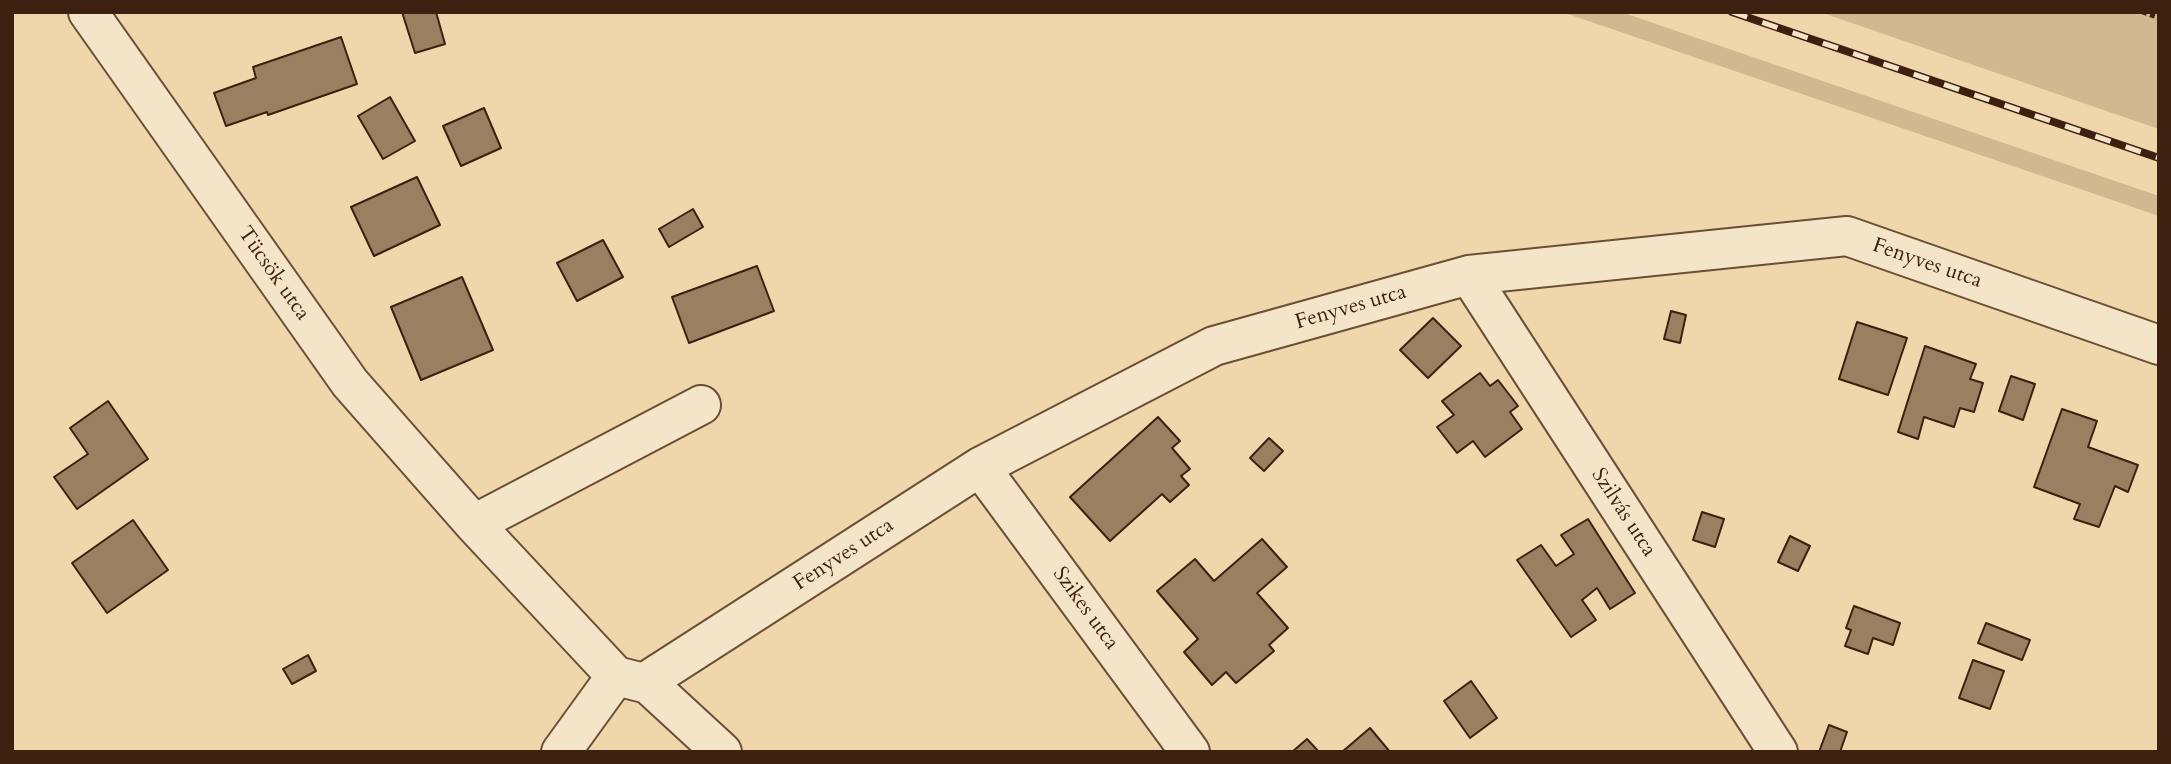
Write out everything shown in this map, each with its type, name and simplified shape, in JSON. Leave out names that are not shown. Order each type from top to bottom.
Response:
[{"type":"street","name":"Tücsök utca","points":[[88,12],[350,383],[474,524],[631,679],[722,752]]},
{"type":"street","name":"Fenyves utca","points":[[631,679],[980,467],[1214,346],[1469,275],[1847,236],[2159,345]]},
{"type":"street","name":"Szilvás utca","points":[[1469,275],[1778,752]]},
{"type":"street","points":[[474,524],[701,405]]},
{"type":"street","name":"Szikes utca","points":[[980,467],[1190,752]]},
{"type":"street","points":[[561,752],[631,679]]},
{"type":"path","points":[[2142,12],[2159,18]]},
{"type":"shaded area","points":[[1562,12],[1621,12],[2159,196],[2159,216]]},
{"type":"shaded area","points":[[1820,12],[2159,12],[2159,129],[2115,114]]},
{"type":"building","points":[[402,12],[436,12],[445,44],[415,53]]},
{"type":"building","points":[[341,37],[357,84],[268,115],[267,112],[226,126],[214,93],[256,78],[253,67]]},
{"type":"building","points":[[390,97],[415,141],[383,159],[358,116]]},
{"type":"building","points":[[484,108],[501,148],[461,166],[443,126]]},
{"type":"building","points":[[417,177],[440,225],[374,256],[351,207]]},
{"type":"building","points":[[693,209],[703,227],[669,247],[659,229]]},
{"type":"building","points":[[603,240],[623,277],[577,301],[557,263]]},
{"type":"building","points":[[757,266],[774,311],[689,343],[672,297]]},
{"type":"building","points":[[462,277],[493,350],[421,380],[391,307]]},
{"type":"building","points":[[1671,311],[1686,315],[1680,343],[1664,339]]},
{"type":"building","points":[[1433,318],[1461,346],[1428,378],[1400,350]]},
{"type":"building","points":[[1857,322],[1907,338],[1888,395],[1839,379]]},
{"type":"building","points":[[1925,346],[1976,364],[1970,379],[1983,383],[1974,412],[1960,408],[1954,427],[1924,417],[1918,439],[1898,432]]},
{"type":"building","points":[[1480,373],[1490,386],[1498,380],[1518,406],[1510,412],[1522,429],[1485,457],[1473,441],[1457,453],[1437,427],[1454,415],[1442,401]]},
{"type":"building","points":[[2011,376],[2035,384],[2023,420],[1999,411]]},
{"type":"building","points":[[108,401],[148,459],[77,509],[54,477],[88,454],[70,428]]},
{"type":"building","points":[[2062,409],[2097,421],[2088,447],[2138,465],[2128,492],[2115,486],[2099,527],[2074,519],[2080,504],[2034,487]]},
{"type":"building","points":[[1158,417],[1180,441],[1172,448],[1190,469],[1181,476],[1189,485],[1170,502],[1162,494],[1110,541],[1070,497]]},
{"type":"building","points":[[1269,438],[1283,451],[1264,471],[1250,458]]},
{"type":"building","points":[[1702,512],[1724,519],[1715,547],[1693,540]]},
{"type":"building","points":[[1588,519],[1635,593],[1610,609],[1597,588],[1582,600],[1596,620],[1571,637],[1517,560],[1541,545],[1556,566],[1574,554],[1561,535]]},
{"type":"building","points":[[133,520],[168,570],[107,613],[72,563]]},
{"type":"building","points":[[1790,536],[1810,546],[1798,571],[1778,562]]},
{"type":"building","points":[[1262,539],[1287,567],[1257,593],[1288,628],[1269,645],[1274,651],[1236,683],[1226,672],[1212,685],[1184,652],[1198,639],[1157,591],[1195,559],[1214,581]]},
{"type":"building","points":[[1854,606],[1900,623],[1893,645],[1873,638],[1868,654],[1845,646],[1851,630],[1846,628]]},
{"type":"building","points":[[1986,623],[2030,640],[2022,660],[1978,643]]},
{"type":"building","points":[[308,655],[316,671],[292,684],[283,669]]},
{"type":"building","points":[[1973,660],[2004,671],[1990,709],[1959,698]]},
{"type":"building","points":[[1471,681],[1497,718],[1470,738],[1444,701]]},
{"type":"building","points":[[1829,725],[1847,732],[1840,752],[1819,752]]},
{"type":"building","points":[[1370,728],[1390,752],[1342,752]]},
{"type":"building","points":[[1307,739],[1319,752],[1292,752]]},
{"type":"railway","points":[[1732,12],[2159,158]]}]
